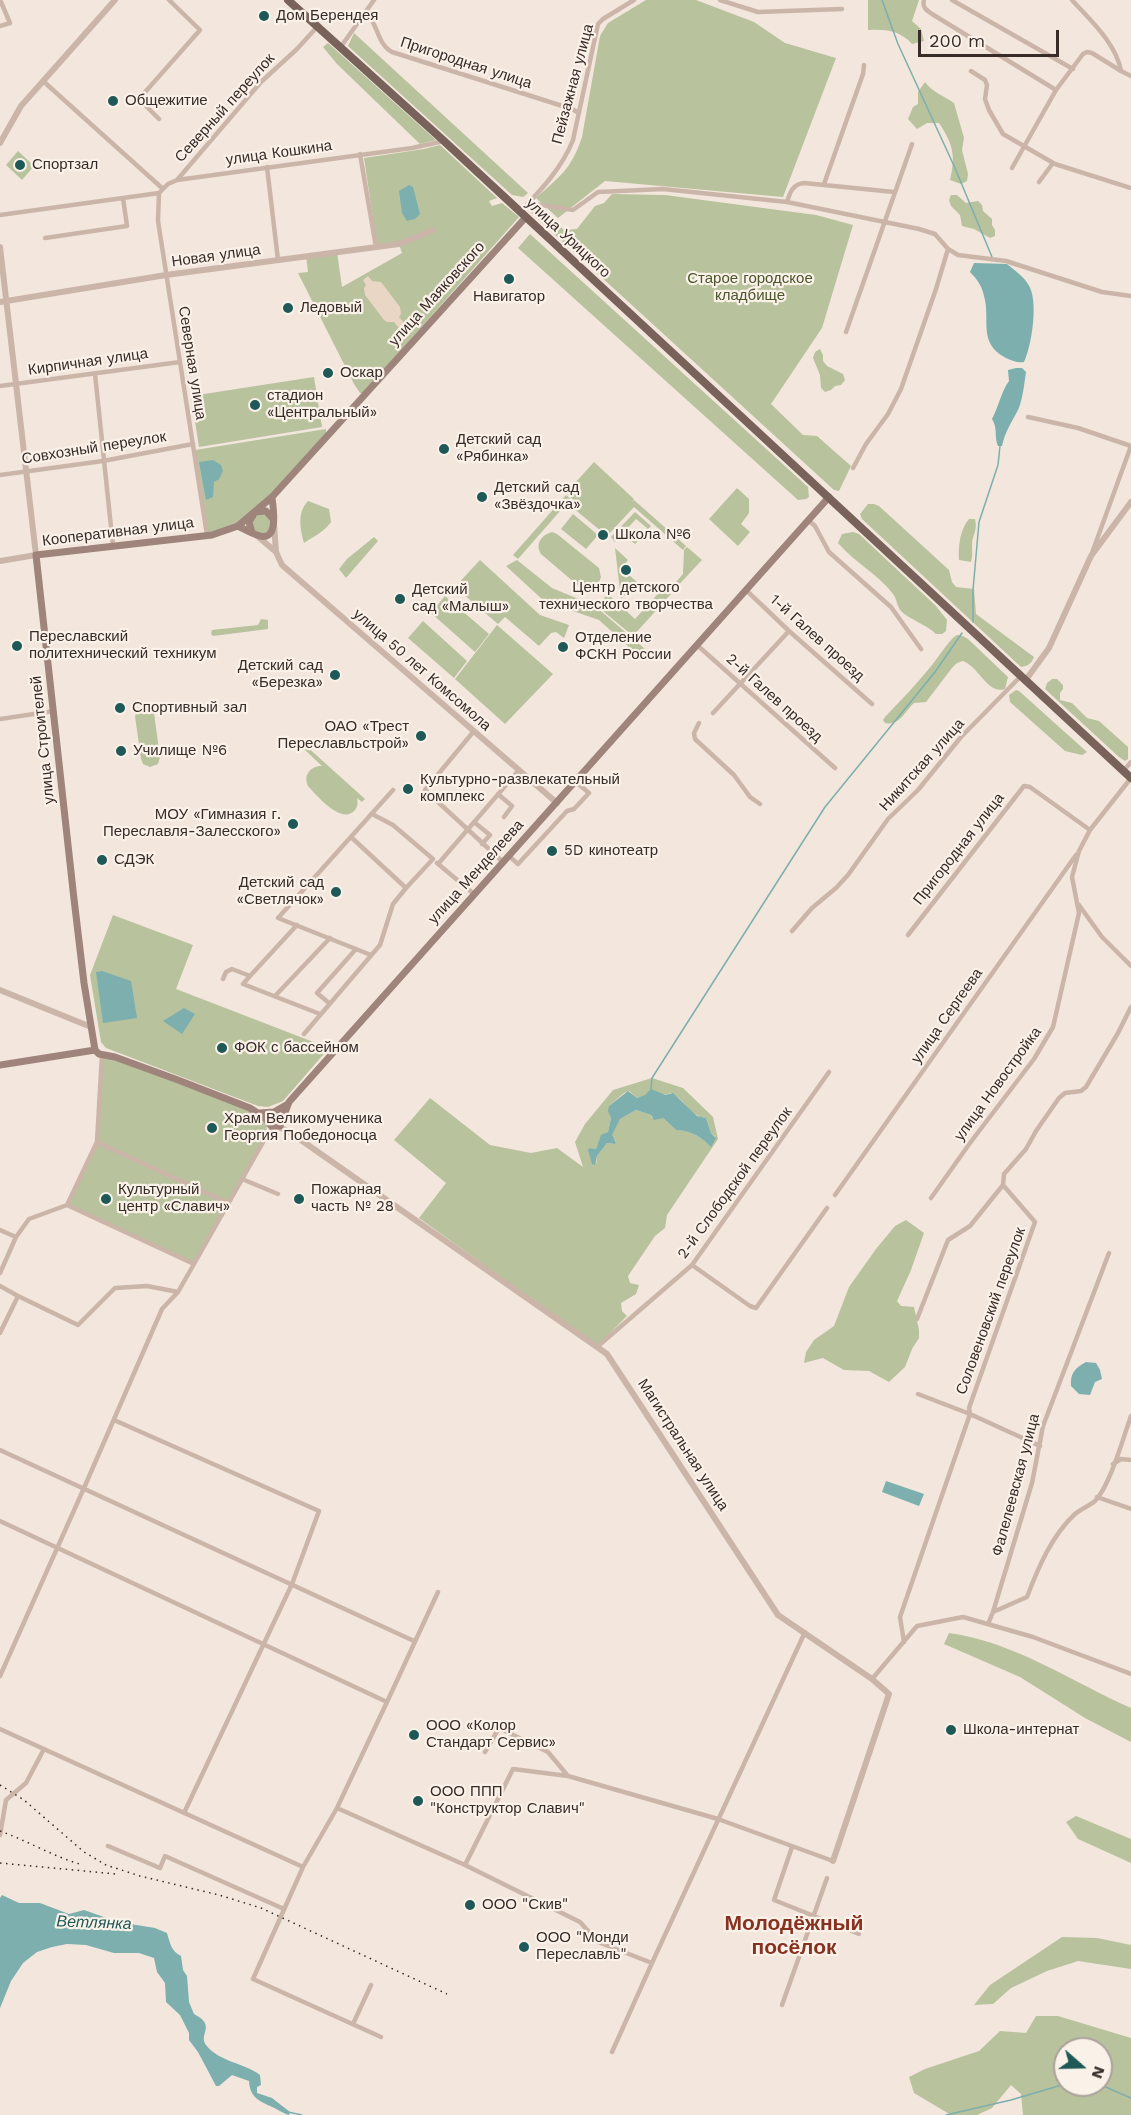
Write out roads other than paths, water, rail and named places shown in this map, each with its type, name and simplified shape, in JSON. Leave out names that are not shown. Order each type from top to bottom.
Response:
[{"type":"main road","name":"улица Урицкого","points":[[288,0],[444,141],[1131,778]]},
{"type":"main road","name":"улица Маяковского","points":[[238,526],[272,497],[523,215]]},
{"type":"main road","points":[[238,526],[257,536],[270,533],[274,524],[272,497]]},
{"type":"main road","name":"улица Менделеева","points":[[288,1104],[829,497]]},
{"type":"main road","points":[[252,533],[249,522],[255,512],[266,512],[273,519],[274,524]]},
{"type":"main road","name":"Кооперативная улица","points":[[36,555],[207,535],[238,526]]},
{"type":"main road","name":"улица Строителей","points":[[36,555],[73,890],[95,1050]]},
{"type":"main road","points":[[0,1065],[95,1050],[102,1055],[115,1057],[178,1080],[260,1113],[279,1113],[283,1118]]},
{"type":"main road","points":[[268,1123],[268,1116],[288,1104]]},
{"type":"main road","points":[[260,1113],[268,1123],[277,1127],[281,1125],[288,1104]]},
{"type":"street","points":[[0,142],[21,106],[114,0]]},
{"type":"street","points":[[159,118],[139,99],[200,30],[169,0]]},
{"type":"street","points":[[340,48],[374,0]]},
{"type":"street","name":"Пейзажная улица","points":[[523,215],[529,203],[559,168],[568,153],[598,24],[634,0]]},
{"type":"street","points":[[720,0],[758,12],[842,9]]},
{"type":"street","points":[[924,0],[923,4],[932,14],[1056,90]]},
{"type":"street","points":[[952,0],[1073,69]]},
{"type":"street","points":[[1072,0],[1096,26],[1119,59],[1120,70]]},
{"type":"street","points":[[0,26],[10,23],[2,1]]},
{"type":"street","name":"Пригородная улица","points":[[366,12],[374,22],[383,45],[392,52],[579,113]]},
{"type":"street","name":"Северный переулок","points":[[177,180],[261,82],[317,27]]},
{"type":"street","points":[[1012,168],[1056,90],[1083,54],[1087,52],[1131,76]]},
{"type":"street","points":[[824,184],[863,74],[864,65]]},
{"type":"street","points":[[971,71],[985,80],[987,85],[985,99],[988,110],[1003,134],[1053,163],[1131,188]]},
{"type":"street","points":[[43,81],[161,191]]},
{"type":"street","name":"улица Кошкина","points":[[0,215],[161,191],[168,183],[177,180],[412,148],[444,141]]},
{"type":"street","points":[[846,332],[912,144]]},
{"type":"street","points":[[360,154],[376,248]]},
{"type":"street","points":[[1039,182],[1053,163]]},
{"type":"street","points":[[267,167],[278,260]]},
{"type":"street","points":[[786,202],[793,188],[798,184],[824,184],[894,192]]},
{"type":"street","points":[[529,203],[573,210],[598,192],[663,189],[786,202],[919,229],[935,234],[948,249],[958,255],[1006,261],[1102,292],[1131,296]]},
{"type":"street","name":"Северная улица","points":[[161,191],[158,221],[207,535]]},
{"type":"street","points":[[45,238],[127,226],[123,198]]},
{"type":"street","name":"Новая улица","points":[[3,302],[166,275],[376,248],[399,244],[433,230]]},
{"type":"street","name":"улица Строителей","points":[[0,247],[3,302],[16,384],[36,555]]},
{"type":"street","points":[[853,468],[866,444],[888,414],[901,389],[948,249]]},
{"type":"street","name":"Кирпичная улица","points":[[0,386],[180,362]]},
{"type":"street","points":[[95,374],[113,546]]},
{"type":"street","points":[[1022,679],[1049,648],[1091,556],[1131,446],[1078,428],[1028,417]]},
{"type":"street","name":"Совхозный переулок","points":[[0,475],[103,461],[193,444]]},
{"type":"street","points":[[1091,556],[1131,502]]},
{"type":"street","points":[[808,520],[815,526],[829,552],[891,607],[921,649]]},
{"type":"street","points":[[274,524],[276,552]]},
{"type":"street","name":"улица 50 лет Комсомола","points":[[252,533],[276,552],[282,565],[556,803]]},
{"type":"street","name":"Кооперативная улица","points":[[0,561],[36,555]]},
{"type":"street","name":"1-й Галев проезд","points":[[746,590],[872,704]]},
{"type":"street","points":[[42,613],[52,611]]},
{"type":"street","points":[[713,713],[789,631]]},
{"type":"street","name":"2-й Галев проезд","points":[[697,645],[835,768]]},
{"type":"street","name":"Никитская улица","points":[[792,931],[812,908],[848,875],[888,819],[918,790],[961,737],[1022,679]]},
{"type":"street","points":[[0,719],[54,711]]},
{"type":"street","points":[[699,723],[694,733],[695,739],[734,775],[750,797],[760,804]]},
{"type":"street","points":[[474,731],[425,790],[482,844],[506,859],[518,864],[567,812],[574,809],[589,793],[576,782]]},
{"type":"street","points":[[1123,771],[1131,762]]},
{"type":"street","points":[[438,864],[519,770]]},
{"type":"street","name":"улица Новостройка","points":[[931,1198],[1034,1059],[1053,1028],[1079,913],[1072,877],[1079,851],[1090,830],[1131,778]]},
{"type":"street","name":"Пригородная улица","points":[[908,934],[1024,786],[1030,787],[1090,830]]},
{"type":"street","points":[[371,955],[278,918],[393,790]]},
{"type":"street","points":[[498,794],[512,806],[504,817]]},
{"type":"street","points":[[556,803],[567,812]]},
{"type":"street","points":[[372,814],[393,825],[474,894]]},
{"type":"street","points":[[474,822],[490,835],[482,844]]},
{"type":"street","points":[[351,837],[406,888]]},
{"type":"street","name":"улица Сергеева","points":[[835,1195],[1079,851]]},
{"type":"street","points":[[303,1035],[371,955],[383,946],[393,904],[433,859]]},
{"type":"street","points":[[1076,900],[1102,937],[1131,966]]},
{"type":"street","points":[[297,925],[243,984],[320,1014]]},
{"type":"street","points":[[275,996],[330,938]]},
{"type":"street","points":[[328,1004],[317,993],[356,949]]},
{"type":"street","points":[[223,979],[226,972],[231,969],[250,976]]},
{"type":"street","points":[[0,990],[91,1027]]},
{"type":"street","points":[[917,1319],[948,1240],[970,1226],[1003,1185],[1004,1174],[1026,1149],[1059,1098],[1065,1093],[1081,1091],[1086,1087],[1131,1006]]},
{"type":"street","points":[[0,1273],[16,1237],[29,1219],[67,1205],[97,1142],[102,1055]]},
{"type":"street","name":"2-й Слободской переулок","points":[[597,1347],[692,1265],[829,1072]]},
{"type":"street","points":[[283,1118],[288,1131]]},
{"type":"street","points":[[266,1137],[268,1123]]},
{"type":"street","points":[[0,1676],[162,1309],[178,1293],[266,1137],[277,1127]]},
{"type":"street","name":"Магистральная улица","points":[[277,1127],[288,1131],[607,1354],[778,1615],[872,1679],[889,1694],[833,1862]]},
{"type":"street","points":[[97,1142],[228,1203]]},
{"type":"street","points":[[240,1181],[278,1194]]},
{"type":"street","name":"Соловеновский переулок","points":[[904,1642],[900,1617],[970,1411],[974,1392],[1035,1222],[1003,1185]]},
{"type":"street","points":[[67,1205],[194,1264]]},
{"type":"street","points":[[692,1265],[756,1308],[827,1208]]},
{"type":"street","points":[[0,1230],[16,1237]]},
{"type":"street","name":"Фалелеевская улица","points":[[988,1624],[1032,1483],[1043,1426],[1110,1253]]},
{"type":"street","points":[[0,1286],[78,1325],[115,1288],[147,1286],[178,1293]]},
{"type":"street","points":[[0,1333],[18,1296]]},
{"type":"street","points":[[918,1394],[970,1411],[1040,1446]]},
{"type":"street","points":[[993,1612],[1027,1597],[1036,1572],[1063,1527],[1077,1512],[1096,1499],[1107,1480],[1131,1416]]},
{"type":"street","points":[[114,1420],[319,1511],[292,1584],[184,1813]]},
{"type":"street","points":[[0,1450],[414,1641]]},
{"type":"street","points":[[1113,1464],[1120,1459],[1131,1460]]},
{"type":"street","points":[[1096,1499],[1131,1509]]},
{"type":"street","points":[[0,1521],[387,1702]]},
{"type":"street","points":[[381,2037],[253,1978],[303,1867],[337,1808],[438,1592]]},
{"type":"street","points":[[872,1679],[917,1626],[963,1617],[1033,1637],[1131,1674]]},
{"type":"street","points":[[612,2052],[805,1632]]},
{"type":"street","points":[[485,1752],[499,1728],[548,1752],[568,1776]]},
{"type":"street","points":[[0,1729],[303,1867]]},
{"type":"street","points":[[0,1835],[6,1800],[26,1784],[44,1749]]},
{"type":"street","points":[[465,1865],[513,1769],[568,1776],[718,1820],[833,1862]]},
{"type":"street","points":[[337,1808],[465,1865],[580,1922],[598,1942],[652,1963]]},
{"type":"street","points":[[108,1846],[160,1868],[165,1856],[284,1909]]},
{"type":"street","points":[[792,1847],[774,1900],[859,1934]]},
{"type":"street","points":[[782,2006],[827,1878]]},
{"type":"street","points":[[353,2024],[371,1985]]},
{"type":"water","points":[[409,185],[413,187],[420,214],[415,219],[407,221],[402,213],[399,191]]},
{"type":"water","points":[[974,263],[1007,264],[1028,284],[1034,311],[1030,345],[1024,362],[1006,358],[991,345],[988,338],[983,292],[970,272]]},
{"type":"water","points":[[1022,368],[1026,372],[1022,396],[1002,446],[998,446],[992,419],[1009,381],[1008,370]]},
{"type":"water","points":[[213,460],[221,465],[223,471],[219,479],[214,482],[213,497],[206,500],[199,462]]},
{"type":"water","points":[[102,971],[131,981],[137,1018],[103,1023],[96,972]]},
{"type":"water","points":[[184,1008],[195,1014],[182,1034],[163,1021]]},
{"type":"water","points":[[651,1089],[665,1095],[673,1093],[697,1116],[706,1118],[711,1133],[716,1138],[711,1147],[695,1135],[676,1130],[663,1118],[654,1120],[651,1115],[636,1110],[620,1119],[612,1135],[615,1144],[607,1143],[597,1156],[595,1165],[592,1164],[588,1150],[596,1149],[601,1135],[608,1132],[611,1118],[608,1111],[609,1106],[628,1091],[637,1098],[645,1095]]},
{"type":"water","points":[[1086,1362],[1096,1363],[1102,1379],[1095,1382],[1090,1395],[1079,1394],[1071,1386],[1074,1371]]},
{"type":"water","points":[[886,1481],[924,1494],[919,1506],[882,1492]]},
{"type":"water","points":[[2,1895],[19,1903],[40,1903],[69,1914],[84,1910],[118,1922],[155,1928],[167,1933],[173,1949],[181,1956],[183,1970],[187,1976],[189,2002],[194,2014],[201,2018],[206,2026],[204,2041],[206,2045],[211,2051],[225,2059],[260,2075],[261,2085],[257,2087],[257,2093],[272,2098],[290,2112],[289,2115],[258,2099],[251,2090],[249,2081],[232,2075],[216,2086],[189,2040],[189,2033],[180,2015],[166,2002],[165,1983],[157,1972],[154,1958],[139,1953],[114,1953],[86,1945],[67,1944],[52,1947],[37,1952],[23,1963],[11,1981],[0,2008],[0,1898]]},
{"type":"waterway","points":[[882,0],[898,44],[955,168],[992,257]]},
{"type":"waterway","points":[[973,622],[973,590],[979,522],[998,465],[1000,446]]},
{"type":"waterway","points":[[651,1089],[652,1078],[825,807],[935,672],[962,633]]},
{"type":"waterway","points":[[946,2115],[1053,2088]]},
{"type":"waterway","points":[[1113,2090],[1131,2098]]},
{"type":"waterway","name":"Ветлянка","points":[[288,2112],[302,2115]]},
{"type":"railway","points":[[0,1785],[24,1800],[84,1852],[106,1865],[261,1908],[447,1994]]},
{"type":"railway","points":[[0,1831],[83,1865]]},
{"type":"railway","points":[[0,1863],[116,1874]]},
{"type":"place","name":"Дом Берендея","points":[[264,16]]},
{"type":"place","name":"Общежитие","points":[[113,101]]},
{"type":"place","name":"Спортзал","points":[[20,165]]},
{"type":"place","name":"Навигатор","points":[[509,279]]},
{"type":"place","name":"Ледовый","points":[[288,308]]},
{"type":"place","name":"Оскар","points":[[328,373]]},
{"type":"place","name":"стадион «Центральный»","points":[[255,405]]},
{"type":"place","name":"Детский сад «Рябинка»","points":[[444,449]]},
{"type":"place","name":"Детский сад «Звёздочка»","points":[[482,497]]},
{"type":"place","name":"Школа №6","points":[[603,535]]},
{"type":"place","name":"Центр детского технического творчества","points":[[626,570]]},
{"type":"place","name":"Детский сад «Малыш»","points":[[400,599]]},
{"type":"place","name":"Переславский политехнический техникум","points":[[17,646]]},
{"type":"place","name":"Отделение ФСКН России","points":[[563,647]]},
{"type":"place","name":"Детский сад «Березка»","points":[[335,675]]},
{"type":"place","name":"Спортивный зал","points":[[120,708]]},
{"type":"place","name":"ОАО «Трест Переславльстрой»","points":[[421,736]]},
{"type":"place","name":"Училище №6","points":[[121,751]]},
{"type":"place","name":"Культурно-развлекательный комплекс","points":[[408,789]]},
{"type":"place","name":"МОУ «Гимназия г. Переславля-Залесского»","points":[[293,824]]},
{"type":"place","name":"5D кинотеатр","points":[[552,851]]},
{"type":"place","name":"СДЭК","points":[[102,860]]},
{"type":"place","name":"Детский сад «Светлячок»","points":[[336,892]]},
{"type":"place","name":"ФОК с бассейном","points":[[222,1048]]},
{"type":"place","name":"Храм Великомученика Георгия Победоносца","points":[[212,1128]]},
{"type":"place","name":"Культурный центр «Славич»","points":[[106,1199]]},
{"type":"place","name":"Пожарная часть № 28","points":[[299,1199]]},
{"type":"place","name":"Школа-интернат","points":[[951,1730]]},
{"type":"place","name":"ООО «Колор Стандарт Сервис»","points":[[414,1735]]},
{"type":"place","name":"ООО ППП \"Конструктор Славич\"","points":[[418,1801]]},
{"type":"place","name":"ООО \"Скив\"","points":[[470,1905]]},
{"type":"place","name":"ООО \"Монди Переславль\"","points":[[524,1947]]},
{"type":"district","name":"Молодёжный посёлок","points":[[794,1936]]},
{"type":"park label","name":"Старое городское кладбище","points":[[750,288]]}]
